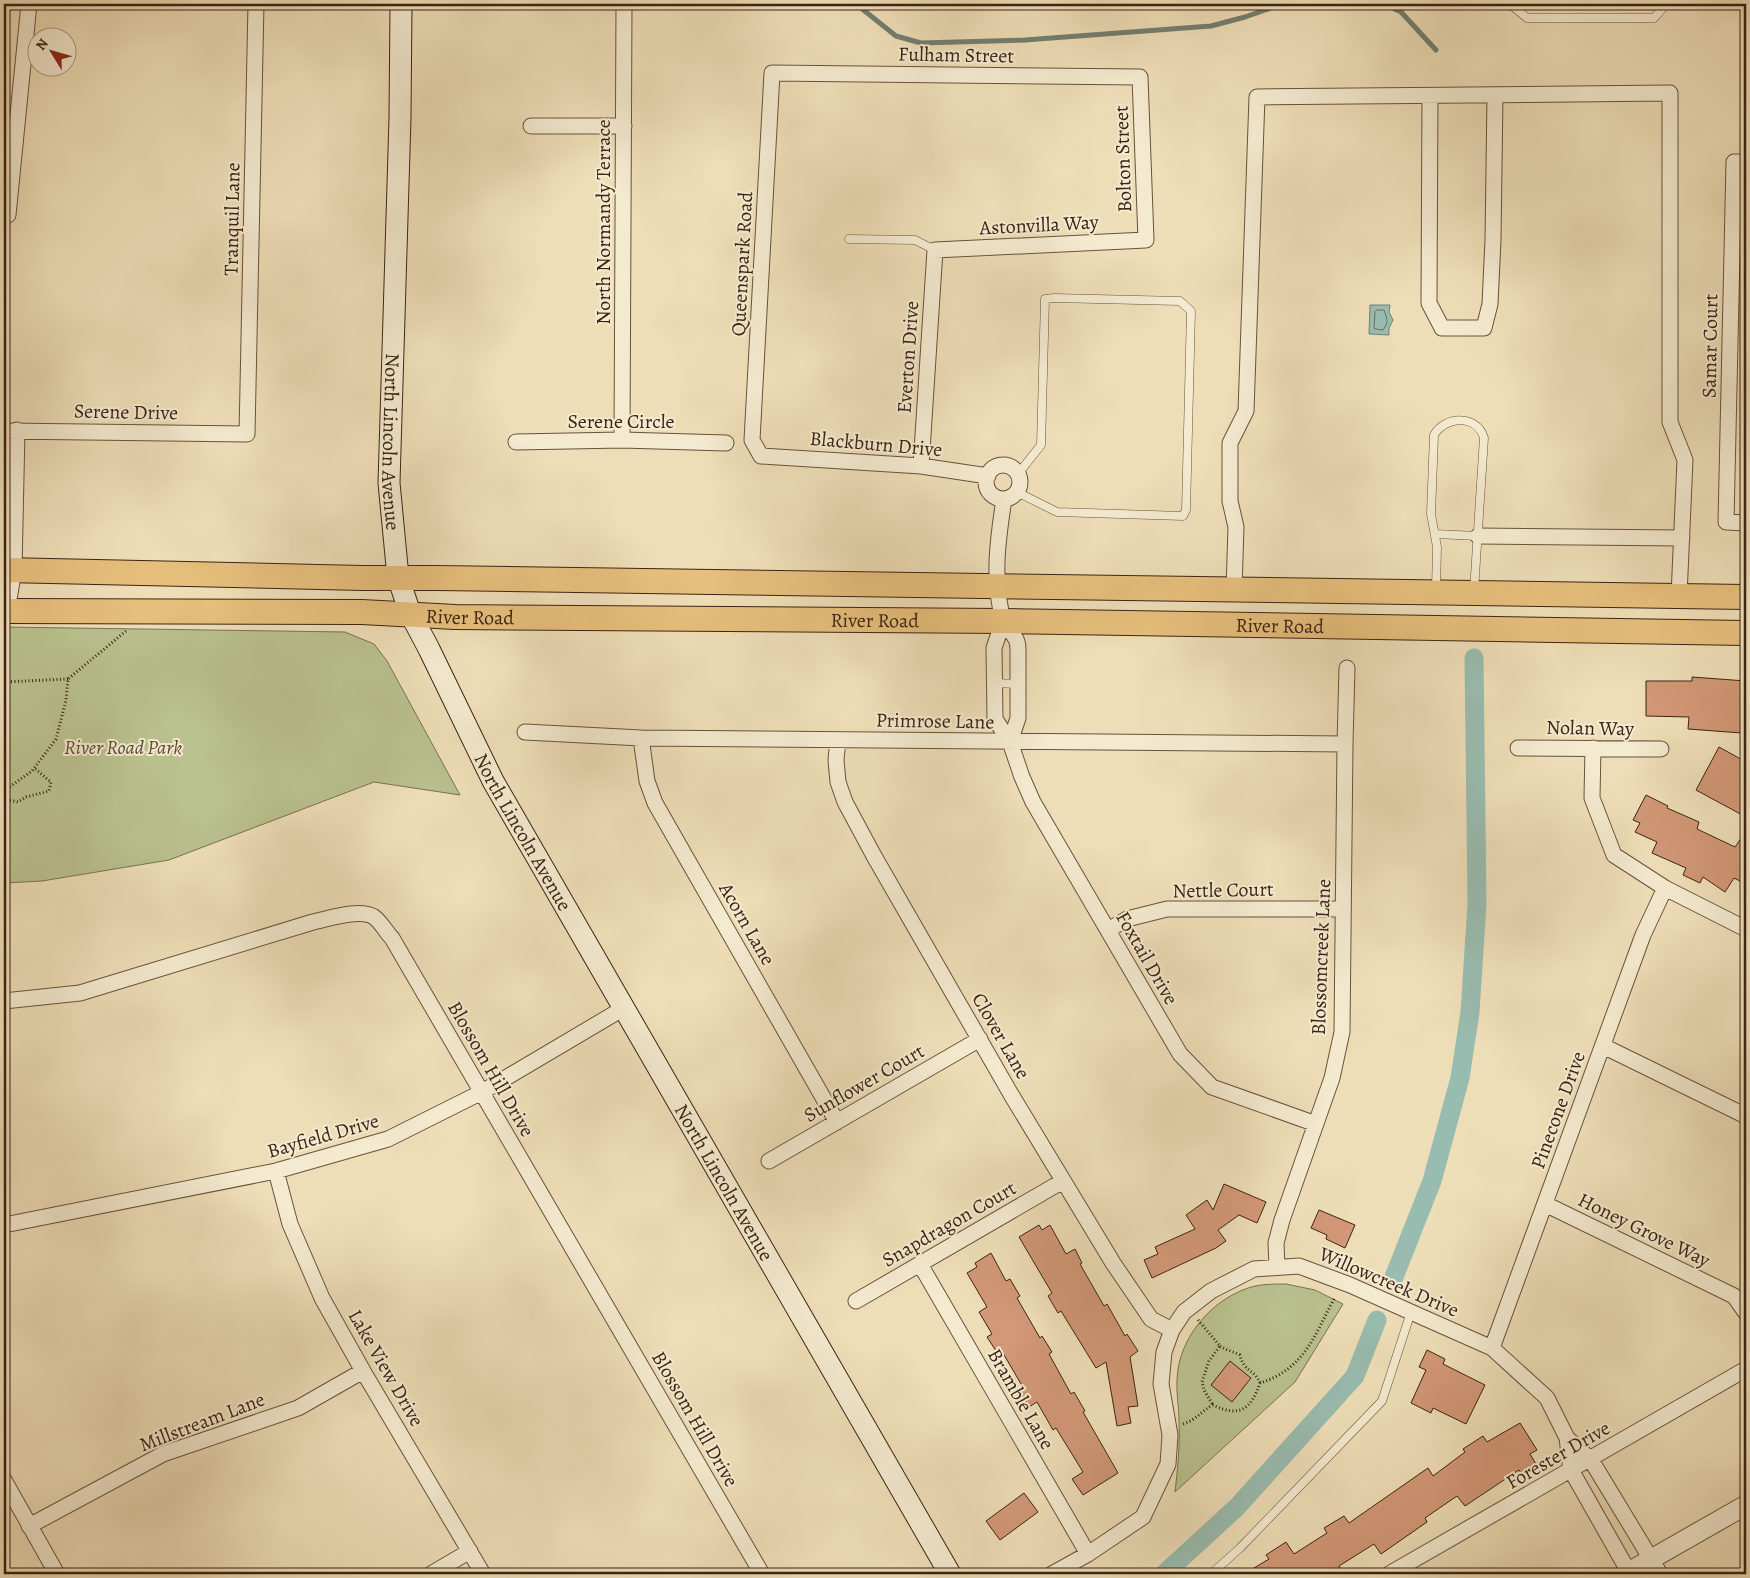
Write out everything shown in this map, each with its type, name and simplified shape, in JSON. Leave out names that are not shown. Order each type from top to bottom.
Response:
[{"type":"main road","name":"North Lincoln Avenue","points":[[401,4],[400,118],[389,483],[398,577],[410,613],[493,781],[950,1574]]},
{"type":"main road","name":"River Road","points":[[9,570],[363,578],[1746,597]]},
{"type":"main road","name":"River Road","points":[[5,611],[410,613],[455,617],[1003,621],[1746,634]]},
{"type":"street","points":[[8,215],[30,4]]},
{"type":"street","name":"Tranquil Lane","points":[[247,434],[256,4]]},
{"type":"street","name":"North Normandy Terrace","points":[[622,440],[624,4]]},
{"type":"street","name":"Fulham Street","points":[[772,73],[1140,77]]},
{"type":"street","name":"Queenspark Road","points":[[761,456],[752,440],[772,73]]},
{"type":"street","name":"Bolton Street","points":[[1140,77],[1146,240]]},
{"type":"street","points":[[1234,589],[1236,527],[1230,501],[1230,443],[1246,412],[1257,97],[1670,94],[1670,422],[1685,460],[1679,596]]},
{"type":"street","points":[[1430,96],[1429,303],[1442,328],[1484,328],[1490,304],[1495,95]]},
{"type":"street","points":[[531,126],[624,126]]},
{"type":"street","name":"Samar Court","points":[[1746,162],[1734,162],[1726,522],[1746,523]]},
{"type":"street","name":"Astonvilla Way","points":[[935,250],[1146,240]]},
{"type":"street","name":"Everton Drive","points":[[920,466],[935,250]]},
{"type":"street","points":[[5,611],[9,570],[10,431]]},
{"type":"street","name":"Serene Drive","points":[[10,431],[247,434]]},
{"type":"street","name":"Serene Circle","points":[[516,442],[622,440],[726,443]]},
{"type":"street","name":"Blackburn Drive","points":[[761,456],[920,466],[988,476]]},
{"type":"street","points":[[1010,742],[1018,718],[1018,640],[1003,621],[997,586],[997,561],[1011,495],[1020,485],[1018,474],[1014,469],[1003,465],[996,467],[988,476],[987,485],[989,492],[994,496],[1011,495]]},
{"type":"street","points":[[1478,536],[1682,538]]},
{"type":"street","name":"Foxtail Drive","points":[[1003,621],[994,648],[995,719],[1010,742],[1022,778],[1033,802],[1180,1054],[1212,1088],[1316,1124]]},
{"type":"street","name":"Blossomcreek Lane","points":[[1276,1267],[1276,1243],[1282,1220],[1332,1078],[1342,1032],[1347,668]]},
{"type":"street","name":"Primrose Lane","points":[[526,732],[642,738],[1345,744]]},
{"type":"street","name":"Acorn Lane","points":[[642,738],[647,781],[654,802],[837,1122]]},
{"type":"street","name":"Clover Lane","points":[[838,740],[836,760],[838,782],[845,802],[980,1039],[1112,1263],[1151,1319],[1172,1330]]},
{"type":"street","name":"Nolan Way","points":[[1518,748],[1661,749]]},
{"type":"street","points":[[1593,748],[1592,798],[1614,855],[1665,888],[1746,929]]},
{"type":"street","name":"Pinecone Drive","points":[[1492,1348],[1644,935],[1665,888]]},
{"type":"street","name":"Nettle Court","points":[[1108,930],[1126,919],[1167,909],[1343,909]]},
{"type":"street","name":"Blossom Hill Drive","points":[[4,1001],[80,993],[313,922],[340,916],[366,914],[374,917],[392,938],[762,1574]]},
{"type":"street","name":"Bayfield Drive","points":[[4,1225],[276,1171],[388,1139],[482,1092],[624,1008]]},
{"type":"street","name":"Sunflower Court","points":[[769,1161],[980,1039]]},
{"type":"street","points":[[1603,1046],[1746,1116]]},
{"type":"street","name":"Lake View Drive","points":[[276,1171],[290,1224],[322,1298],[483,1574]]},
{"type":"street","name":"Snapdragon Court","points":[[856,1301],[1063,1181]]},
{"type":"street","name":"Honey Grove Way","points":[[1545,1204],[1734,1296],[1746,1313]]},
{"type":"street","name":"Bramble Lane","points":[[920,1264],[1088,1554]]},
{"type":"street","name":"Willowcreek Drive","points":[[1052,1574],[1088,1554],[1143,1517],[1168,1464],[1170,1435],[1161,1384],[1164,1352],[1172,1330],[1184,1312],[1211,1291],[1254,1269],[1299,1266],[1339,1280],[1492,1348],[1547,1398],[1567,1438],[1571,1470],[1628,1574]]},
{"type":"street","name":"Forester Drive","points":[[1389,1574],[1591,1460],[1746,1369]]},
{"type":"street","name":"Millstream Lane","points":[[30,1526],[162,1454],[298,1408],[364,1372]]},
{"type":"street","name":"Willowcreek Drive","points":[[1567,1438],[1591,1460],[1656,1567]]},
{"type":"street","points":[[4,1480],[57,1574]]},
{"type":"street","points":[[1628,1574],[1656,1567],[1746,1505]]},
{"type":"street","points":[[431,1574],[470,1551]]},
{"type":"lane","points":[[1510,4],[1527,18],[1654,18],[1662,9],[1662,4]]},
{"type":"lane","points":[[849,239],[915,240],[935,250]]},
{"type":"lane","points":[[1011,495],[1057,512],[1183,516],[1186,510],[1191,311],[1180,301],[1045,299],[1041,445],[1018,474]]},
{"type":"lane","points":[[1436,592],[1438,548],[1431,514],[1434,435],[1438,428],[1445,423],[1452,420],[1463,420],[1478,426],[1484,438],[1474,593]]},
{"type":"lane","points":[[1435,534],[1478,536]]},
{"type":"lane","points":[[994,683],[1019,684]]},
{"type":"lane","points":[[1210,1574],[1240,1548],[1382,1402],[1412,1312]]},
{"type":"path","points":[[4,682],[68,679],[129,629]]},
{"type":"path","points":[[4,790],[34,768],[56,739],[66,700],[68,679]]},
{"type":"path","points":[[4,803],[8,800],[18,802],[26,797],[49,791],[51,782],[34,768]]},
{"type":"path","points":[[1260,1383],[1275,1378],[1289,1369],[1308,1349],[1335,1296]]},
{"type":"path","points":[[1198,1320],[1220,1346],[1227,1351],[1234,1351],[1240,1355],[1242,1364],[1254,1373],[1260,1383],[1255,1399],[1245,1409],[1232,1411],[1212,1405],[1204,1390],[1202,1382],[1209,1361],[1220,1346]]},
{"type":"path","points":[[1178,1426],[1198,1418],[1212,1405]]},
{"type":"green space","name":"River Road Park","points":[[4,627],[345,632],[374,644],[387,661],[460,795],[374,782],[169,860],[42,881],[4,883]]},
{"type":"green space","points":[[1286,1284],[1315,1290],[1343,1304],[1295,1382],[1175,1492],[1179,1437],[1177,1380],[1179,1364],[1191,1334],[1213,1309],[1240,1291],[1259,1285]]},
{"type":"water","points":[[1370,305],[1390,305],[1389,312],[1393,320],[1389,328],[1389,335],[1369,334]]},
{"type":"building","points":[[1692,677],[1746,681],[1746,730],[1742,729],[1742,733],[1688,729],[1689,717],[1646,716],[1646,681],[1692,681]]},
{"type":"building","points":[[1719,747],[1746,762],[1746,817],[1696,790]]},
{"type":"building","points":[[1646,795],[1668,806],[1667,808],[1699,822],[1697,829],[1735,847],[1746,831],[1746,872],[1740,881],[1734,878],[1725,892],[1703,877],[1700,883],[1683,875],[1686,868],[1652,853],[1657,842],[1635,832],[1640,823],[1633,820]]},
{"type":"building","points":[[1224,1184],[1266,1202],[1257,1223],[1239,1215],[1218,1230],[1226,1241],[1216,1248],[1152,1278],[1144,1260],[1158,1254],[1155,1247],[1195,1229],[1186,1215],[1207,1200],[1213,1210]]},
{"type":"building","points":[[1319,1210],[1355,1225],[1345,1248],[1326,1239],[1327,1235],[1311,1228]]},
{"type":"building","points":[[1039,1225],[1042,1230],[1050,1225],[1066,1254],[1075,1249],[1082,1263],[1080,1264],[1104,1306],[1107,1304],[1125,1336],[1127,1334],[1138,1351],[1130,1357],[1138,1406],[1128,1407],[1131,1423],[1117,1426],[1106,1362],[1096,1368],[1061,1311],[1058,1313],[1048,1296],[1052,1293],[1019,1237]]},
{"type":"building","points":[[991,1253],[1006,1281],[1010,1279],[1020,1296],[1017,1298],[1040,1338],[1042,1336],[1052,1352],[1049,1354],[1071,1394],[1074,1392],[1085,1411],[1083,1412],[1118,1473],[1083,1495],[1072,1479],[1083,1472],[1056,1428],[1053,1430],[1037,1402],[1029,1407],[1020,1392],[1024,1389],[1000,1348],[996,1351],[987,1337],[992,1334],[979,1312],[987,1307],[967,1273],[977,1267],[975,1263]]},
{"type":"building","points":[[1427,1350],[1445,1359],[1443,1364],[1485,1385],[1466,1424],[1433,1408],[1431,1413],[1411,1403],[1426,1370],[1419,1367]]},
{"type":"building","points":[[1230,1361],[1251,1378],[1232,1402],[1211,1385]]},
{"type":"building","points":[[1520,1423],[1537,1450],[1530,1454],[1536,1464],[1521,1473],[1519,1470],[1465,1506],[1457,1496],[1425,1518],[1427,1522],[1381,1554],[1374,1544],[1339,1566],[1344,1574],[1244,1574],[1269,1559],[1266,1555],[1286,1542],[1294,1554],[1327,1533],[1324,1528],[1344,1516],[1349,1523],[1428,1468],[1433,1476],[1465,1452],[1463,1449],[1483,1436],[1487,1442]]},
{"type":"building","points":[[1024,1493],[1038,1512],[1000,1540],[986,1521]]},
{"type":"waterway","points":[[856,4],[896,36],[921,43],[1025,40],[1211,26],[1282,4]]},
{"type":"waterway","points":[[1384,4],[1401,12],[1436,50]]},
{"type":"waterway","points":[[1392,1282],[1432,1181],[1460,1078],[1470,1012],[1477,904],[1474,658]]},
{"type":"waterway","points":[[1164,1574],[1237,1507],[1355,1376],[1377,1320]]}]
